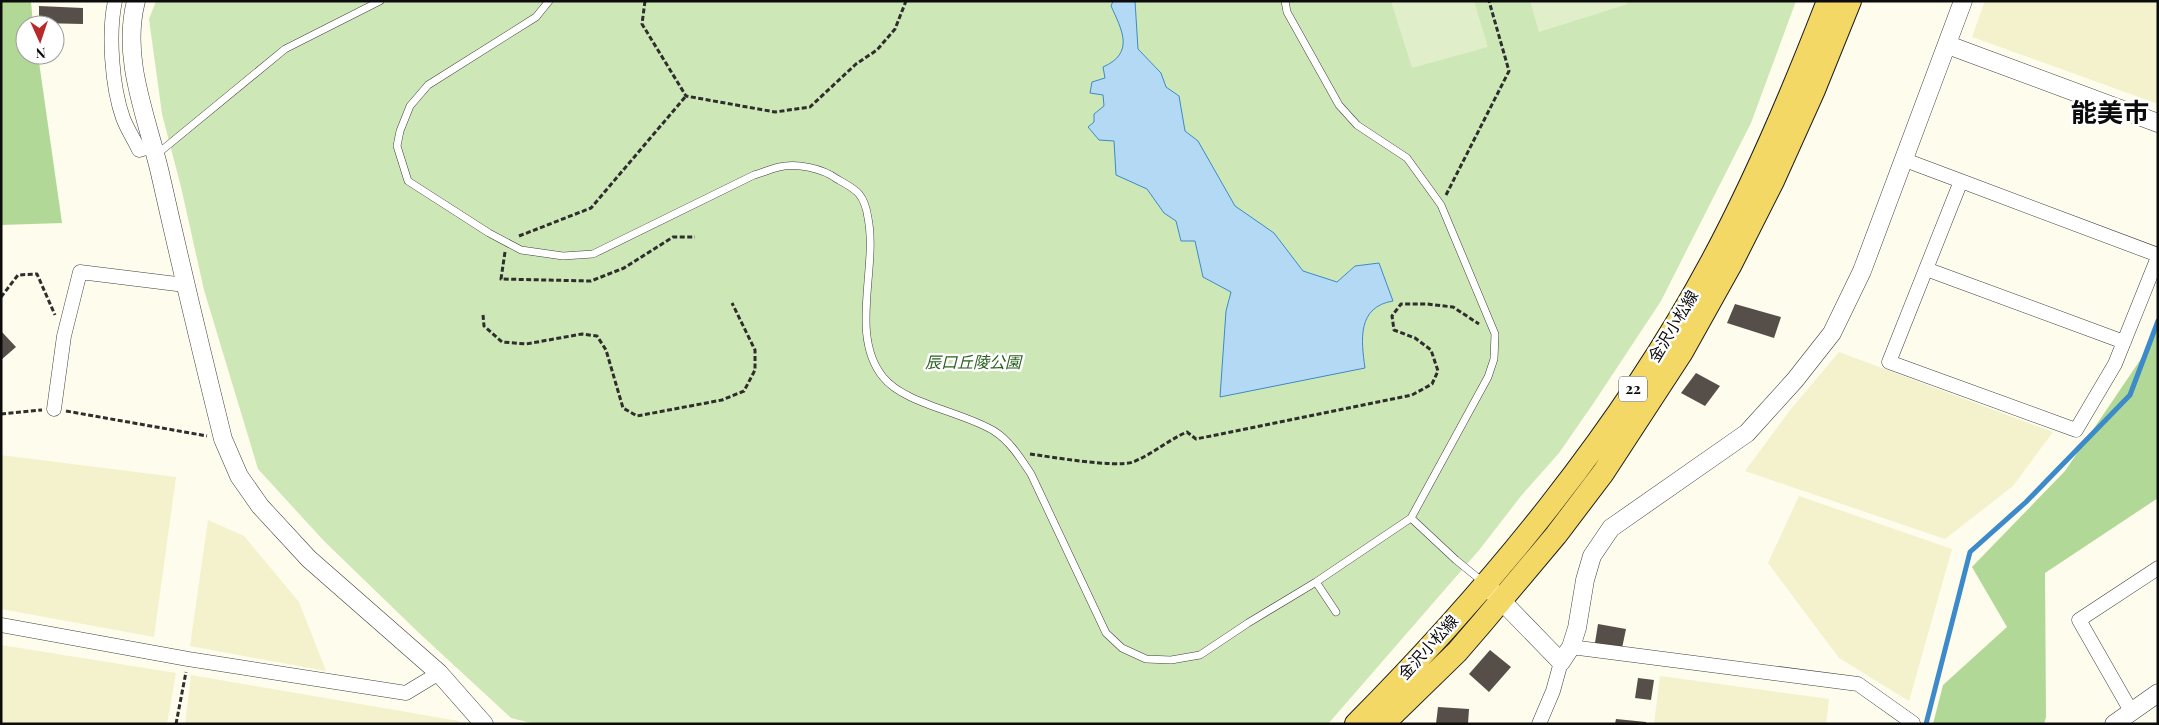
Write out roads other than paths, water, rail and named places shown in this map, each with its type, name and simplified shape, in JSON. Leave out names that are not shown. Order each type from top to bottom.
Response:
[{"type":"main road","name":"金沢小松線","points":[[1356,724],[1419,660],[1519,544],[1649,367],[1712,261],[1795,86],[1828,1]]},
{"type":"main road","name":"金沢小松線","points":[[1383,724],[1457,652],[1502,601],[1604,474],[1682,352],[1730,266],[1773,181],[1814,90],[1850,1]]},
{"type":"street","points":[[115,1],[112,14],[114,76],[123,117],[139,150],[155,150]]},
{"type":"street","points":[[136,1],[131,51],[138,87],[155,150],[222,439],[239,476],[260,506],[309,559],[440,673],[484,724]]},
{"type":"street","points":[[1539,724],[1553,691],[1561,662],[1571,646],[1577,628],[1585,580],[1592,556],[1611,528],[1746,433],[1795,380],[1832,333],[1862,270],[1964,1]]},
{"type":"street","points":[[1948,45],[2158,123]]},
{"type":"street","points":[[1905,160],[1961,181],[2158,256],[2115,364],[2076,430],[1889,362],[1961,181]]},
{"type":"street","points":[[1926,269],[2124,342]]},
{"type":"street","points":[[54,409],[64,336],[80,272],[186,285]]},
{"type":"street","points":[[2131,711],[2078,620],[2158,568]]},
{"type":"street","points":[[1484,583],[1561,662]]},
{"type":"street","points":[[1,625],[188,659],[406,693],[440,673]]},
{"type":"street","points":[[1571,646],[1858,684],[1913,723]]},
{"type":"street","points":[[2114,724],[2158,693]]},
{"type":"lane","points":[[155,150],[285,48],[380,1]]},
{"type":"lane","points":[[549,1],[536,17],[428,85],[410,106],[397,146],[408,182],[489,233],[521,250],[538,254],[563,256],[592,254],[754,175],[780,167],[809,167],[834,176],[859,193],[868,216],[871,231],[866,333],[873,364],[885,380],[904,394],[970,419],[996,432],[1017,453],[1031,474],[1106,633],[1122,648],[1146,659],[1171,660],[1200,655],[1248,622],[1316,582],[1411,518],[1488,377],[1494,359],[1495,334],[1441,205],[1407,158],[1357,125],[1339,105],[1287,12],[1285,1]]},
{"type":"lane","points":[[1411,518],[1484,583]]},
{"type":"lane","points":[[1316,582],[1336,612]]},
{"type":"water","points":[[1113,1],[1135,1],[1138,49],[1161,73],[1166,87],[1179,96],[1185,131],[1198,141],[1235,206],[1274,233],[1303,271],[1337,282],[1355,266],[1379,263],[1393,301],[1381,304],[1367,317],[1363,336],[1365,368],[1220,397],[1226,311],[1231,292],[1203,277],[1195,241],[1181,241],[1176,221],[1164,213],[1147,189],[1116,175],[1114,141],[1099,140],[1088,127],[1094,122],[1094,114],[1104,106],[1103,95],[1090,93],[1092,82],[1105,78],[1103,67],[1119,55],[1122,48],[1122,32],[1111,6]]},
{"type":"waterway","points":[[1926,724],[1970,552],[2026,502],[2130,395],[2158,321]]},
{"type":"district","name":"能美市","points":[[2110,113]]},
{"type":"park label","name":"辰口丘陵公園","points":[[973,362]]}]
